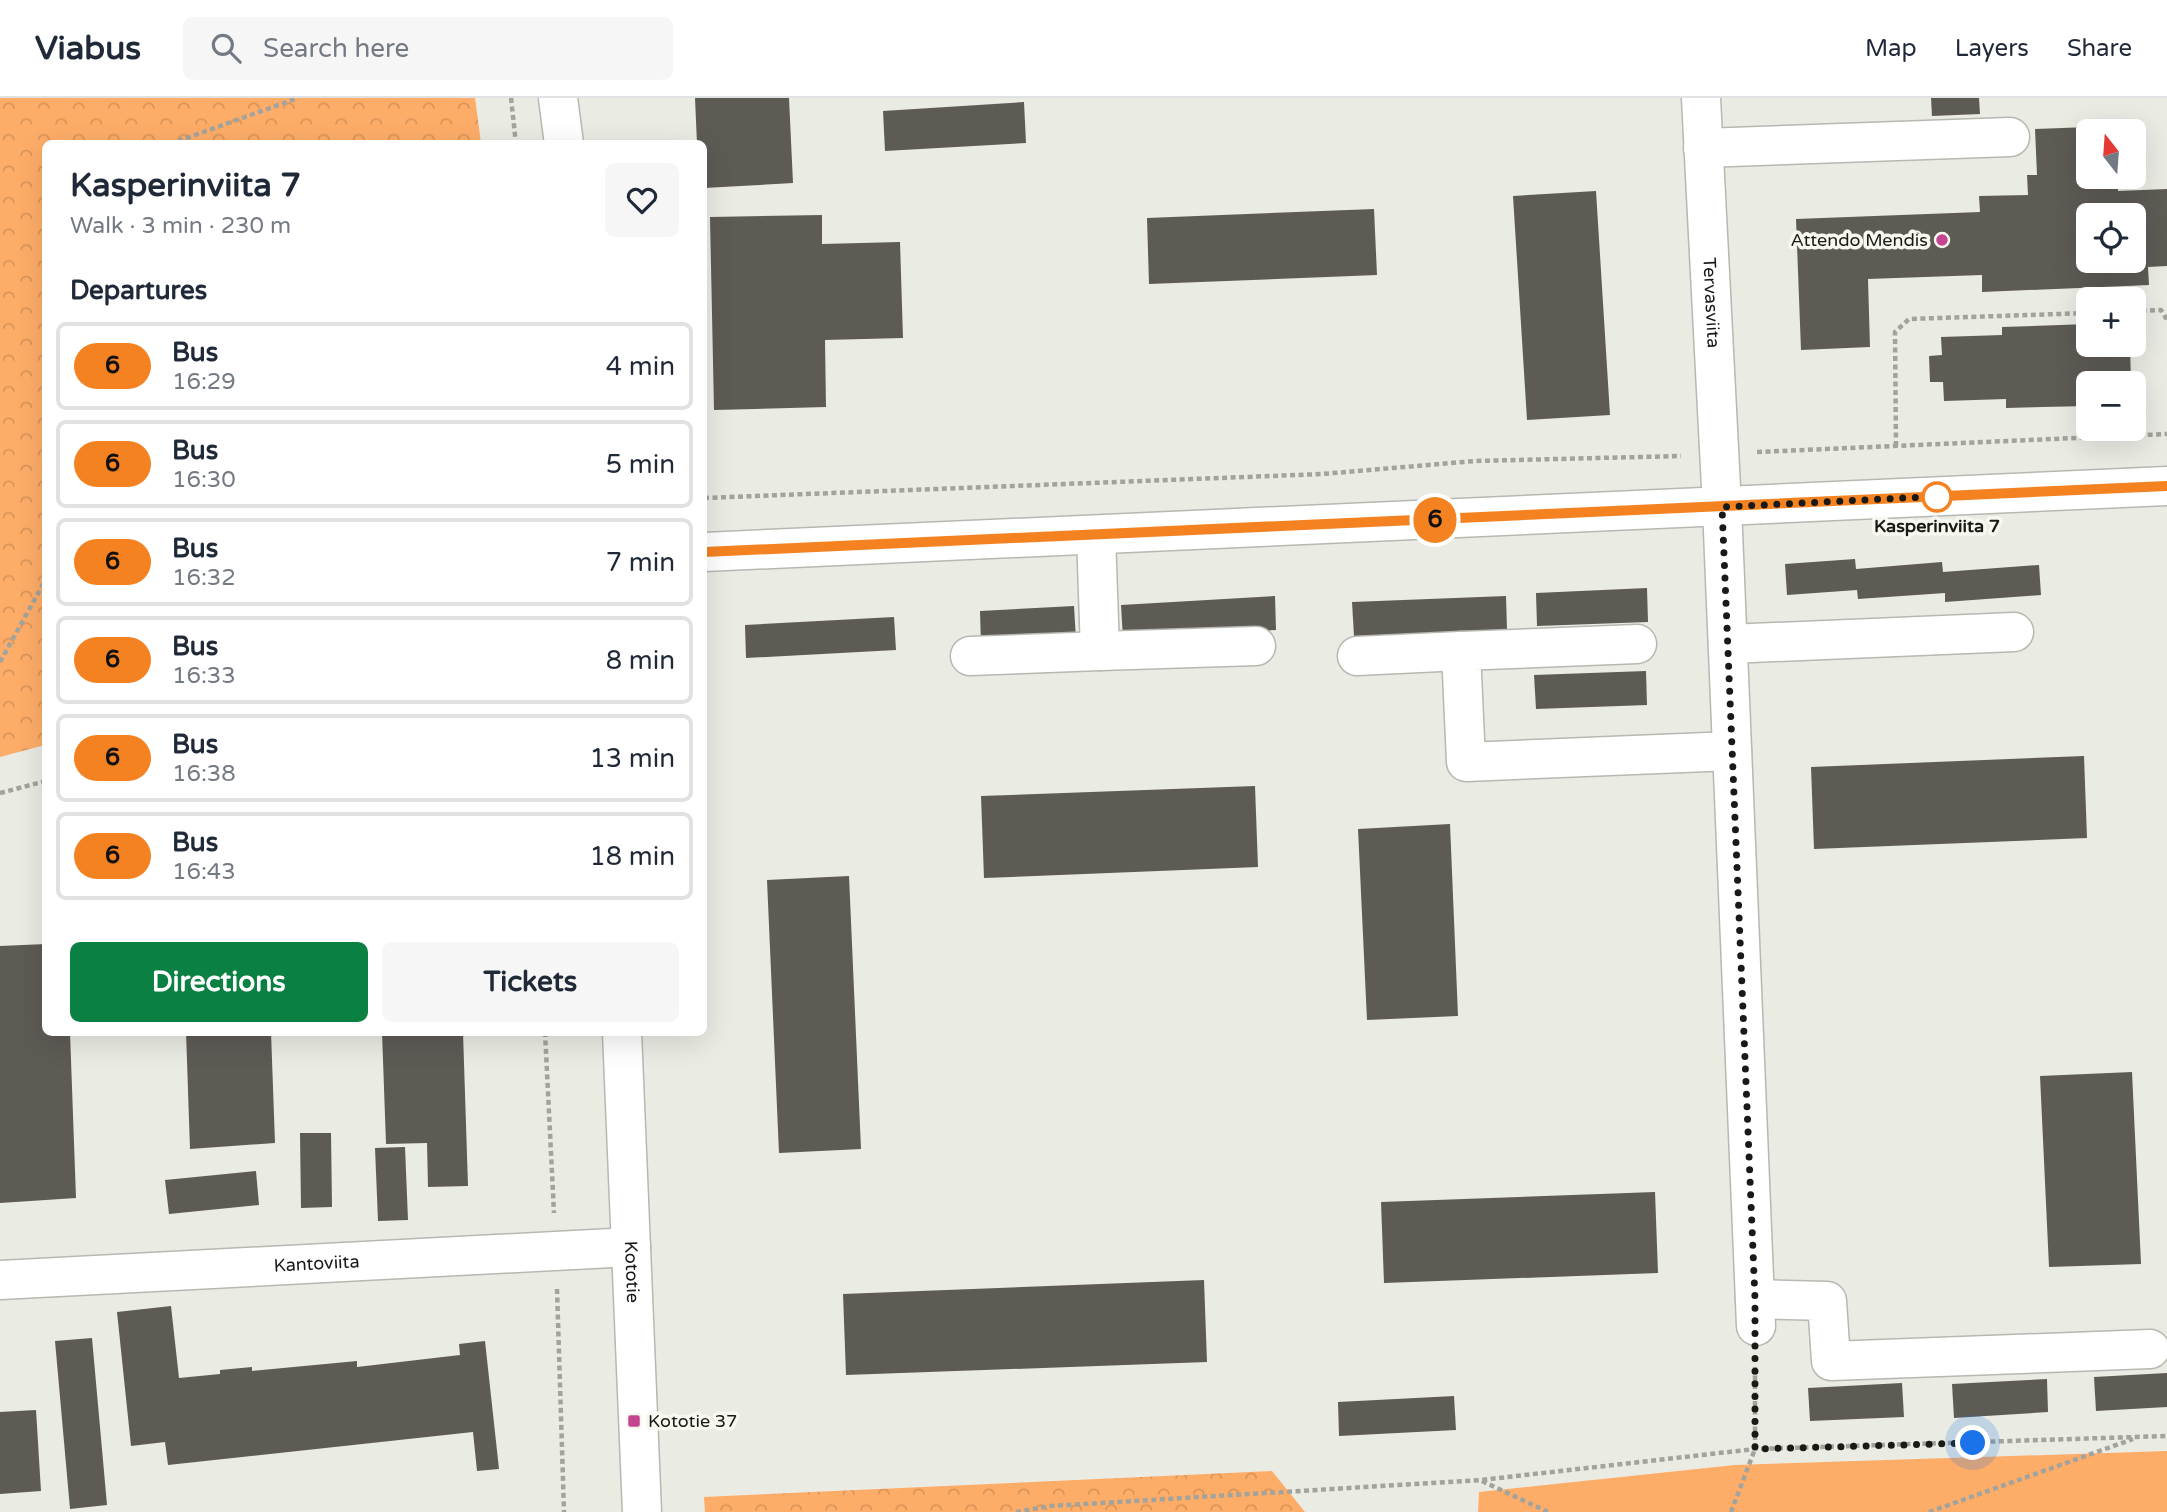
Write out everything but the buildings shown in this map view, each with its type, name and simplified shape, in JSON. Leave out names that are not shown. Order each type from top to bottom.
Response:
[{"type":"street","points":[[558,98],[563,140]]},
{"type":"street","name":"Tervasviita","points":[[1701,98],[1722,507],[1755,1312]]},
{"type":"street","points":[[1703,148],[2010,137]]},
{"type":"street","points":[[707,552],[2167,486]]},
{"type":"street","points":[[1096,536],[1100,651]]},
{"type":"street","points":[[1728,644],[2014,632]]},
{"type":"street","points":[[1357,656],[1637,644]]},
{"type":"street","points":[[970,656],[1256,646]]},
{"type":"street","points":[[1461,652],[1466,762],[1732,751]]},
{"type":"street","name":"Kototie","points":[[622,1036],[642,1512]]},
{"type":"street","name":"Kantoviita","points":[[0,1280],[542,1254],[631,1247]]},
{"type":"street","points":[[1755,1312],[1826,1301],[1830,1361],[2150,1349]]},
{"type":"path","points":[[181,140],[298,98]]},
{"type":"path","points":[[511,98],[516,140]]},
{"type":"path","points":[[2146,311],[2161,310],[2167,320]]},
{"type":"path","points":[[1896,446],[1895,332],[1909,319],[2076,313]]},
{"type":"path","points":[[707,498],[1322,474],[1475,461],[1719,454],[2167,434]]},
{"type":"path","points":[[0,663],[42,586]]},
{"type":"path","points":[[0,793],[42,782]]},
{"type":"path","points":[[1731,1512],[1755,1449],[1755,1312]]},
{"type":"path","points":[[1016,1512],[1051,1506],[1480,1480],[1755,1449],[2167,1436]]},
{"type":"path","points":[[1929,1512],[2137,1438]]},
{"type":"path","points":[[1480,1480],[1548,1512]]},
{"type":"green space","points":[[0,98],[475,98],[481,140],[42,140],[42,746],[0,757]]},
{"type":"green space","points":[[2167,1451],[2167,1512],[1478,1512],[1479,1492],[1735,1465]]},
{"type":"green space","points":[[1272,1471],[1305,1512],[705,1512],[704,1497]]},
{"type":"bus line","name":"6","points":[[707,552],[2167,486]]},
{"type":"place","name":"Attendo Mendis","points":[[1942,240]]},
{"type":"place","name":"Kasperinviita 7","points":[[1937,497]]},
{"type":"place","name":"Kototie 37","points":[[634,1421]]},
{"type":"route","points":[[1937,497],[1945,496],[1722,507],[1756,1326],[1755,1449],[1973,1443]]}]
